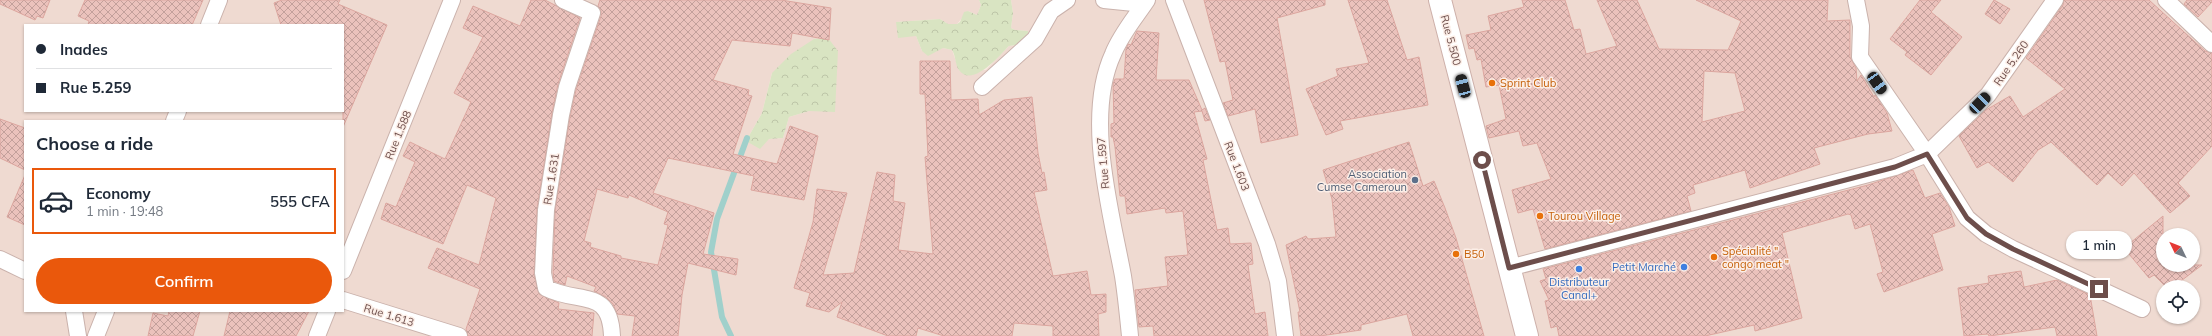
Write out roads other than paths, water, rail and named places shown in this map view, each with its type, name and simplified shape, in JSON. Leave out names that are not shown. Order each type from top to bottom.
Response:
[{"type":"main road","name":"Rue 5.500","points":[[1440,0],[1527,336]]},
{"type":"street","points":[[209,24],[219,0]]},
{"type":"street","name":"Rue 1.588","points":[[344,269],[452,0]]},
{"type":"street","name":"Rue 1.631","points":[[563,0],[592,12],[566,87],[546,210],[543,273],[546,288],[605,306],[610,315],[612,336]]},
{"type":"street","points":[[982,87],[1035,39],[1051,11],[1067,0]]},
{"type":"street","points":[[1104,0],[1146,2]]},
{"type":"street","name":"Rue 1.603","points":[[1174,0],[1267,244],[1278,282],[1286,336]]},
{"type":"street","points":[[1856,0],[1861,26],[1860,57],[1927,154],[1967,218],[1986,234],[2013,249],[2142,309]]},
{"type":"street","name":"Rue 5.260","points":[[1509,268],[1895,167],[1927,154],[1988,95],[2055,0]]},
{"type":"street","points":[[2166,0],[2212,44]]},
{"type":"street","name":"Rue 1.597","points":[[1130,336],[1123,278],[1106,190],[1100,134],[1102,91],[1112,55],[1126,28],[1146,2]]},
{"type":"street","points":[[0,259],[24,271]]},
{"type":"street","name":"Rue 1.613","points":[[344,300],[459,336]]},
{"type":"street","points":[[74,312],[78,336]]},
{"type":"street","points":[[96,336],[106,312]]},
{"type":"street","points":[[317,336],[327,312]]},
{"type":"waterway","points":[[731,336],[722,317],[711,252],[717,219],[747,138]]},
{"type":"place","name":"Sprint Club","points":[[1492,83]]},
{"type":"place","name":"Association Cumse Cameroun","points":[[1415,180]]},
{"type":"place","name":"Tourou Village","points":[[1540,216]]},
{"type":"place","name":"B50","points":[[1456,254]]},
{"type":"place","name":"Spécialité \" congo meat \"","points":[[1714,257]]},
{"type":"place","name":"Petit Marché","points":[[1684,267]]},
{"type":"place","name":"Distributeur Canal+","points":[[1579,269]]}]
